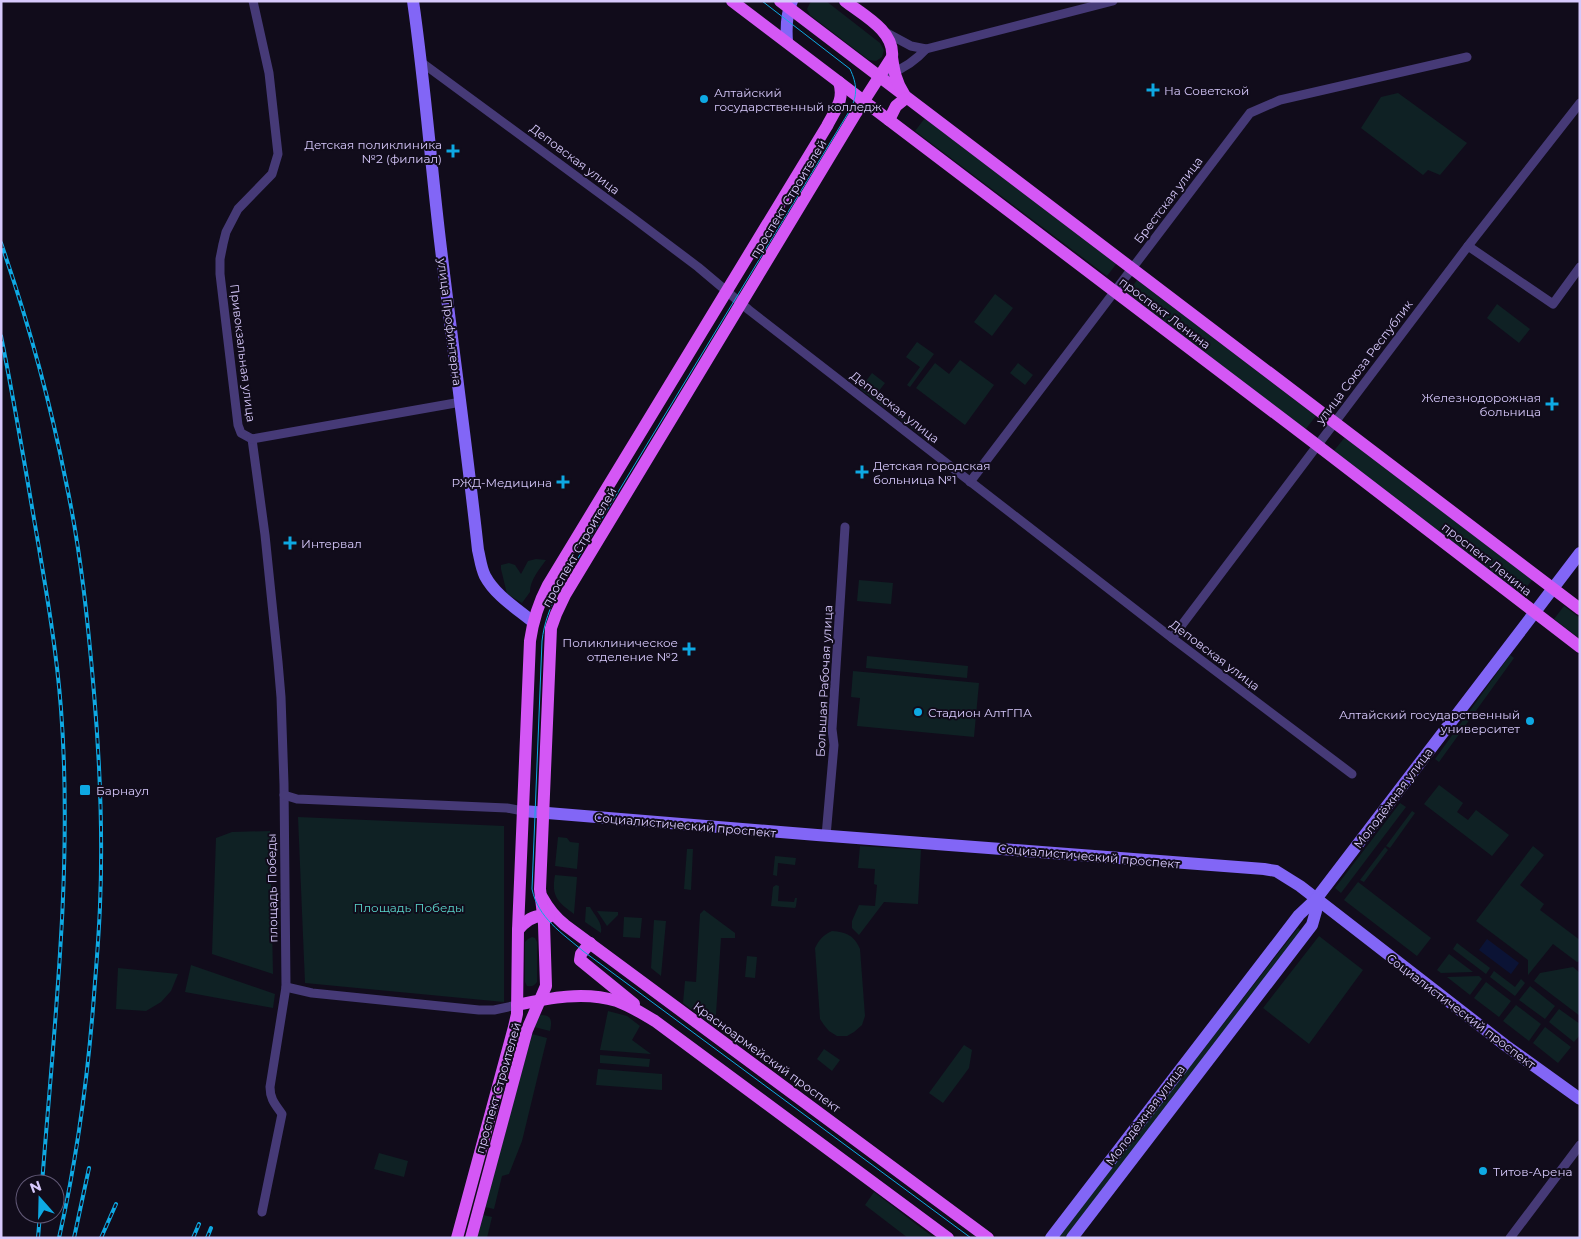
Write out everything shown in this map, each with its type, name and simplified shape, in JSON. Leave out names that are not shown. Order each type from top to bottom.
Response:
[{"type":"main road","name":"проспект Ленина","points":[[732,1],[1580,647]]},
{"type":"main road","points":[[845,1],[885,32]]},
{"type":"main road","name":"проспект Ленина","points":[[787,4],[906,98],[1580,609]]},
{"type":"main road","name":"проспект Ленина","points":[[885,32],[893,49],[894,72],[906,98]]},
{"type":"main road","name":"проспект Строителей","points":[[471,1238],[527,1030],[546,986],[540,889],[551,628],[561,602],[623,497],[892,57]]},
{"type":"main road","name":"проспект Строителей","points":[[457,1238],[514,1027],[517,1005],[518,930],[530,641],[533,622],[548,585],[839,103],[842,90],[839,82]]},
{"type":"main road","points":[[889,120],[896,106],[906,98]]},
{"type":"main road","points":[[607,488],[623,497]]},
{"type":"main road","name":"Красноармейский проспект","points":[[540,889],[548,907],[565,925],[988,1238]]},
{"type":"main road","points":[[518,930],[531,918],[543,915],[565,925]]},
{"type":"main road","points":[[590,943],[580,957],[583,964],[655,1021],[948,1238]]},
{"type":"main road","points":[[517,1005],[561,997],[582,996],[608,999],[635,1009],[655,1021]]},
{"type":"street","name":"Привокзальная улица","points":[[253,1],[269,74],[278,154],[272,174],[238,209],[226,232],[220,259],[220,274],[238,425],[241,433],[252,439],[265,535],[281,697],[284,796]]},
{"type":"street","name":"улица Профинтерна","points":[[413,1],[478,550],[484,575],[496,591],[533,622]]},
{"type":"street","points":[[885,32],[911,46],[926,49],[1113,1]]},
{"type":"street","points":[[786,42],[787,4]]},
{"type":"street","points":[[879,77],[908,65],[926,49]]},
{"type":"street","name":"Брестская улица","points":[[970,482],[1250,113],[1280,100],[1467,57]]},
{"type":"street","name":"Деповская улица","points":[[421,62],[633,218],[970,482],[1352,774]]},
{"type":"street","name":"улица Союза Республик","points":[[1172,638],[1316,445],[1580,103]]},
{"type":"street","points":[[1468,246],[1553,304],[1580,267]]},
{"type":"street","points":[[252,439],[461,402]]},
{"type":"street","name":"Большая Рабочая улица","points":[[826,836],[834,745],[832,729],[845,526]]},
{"type":"street","name":"Молодёжная улица","points":[[1051,1238],[1299,915],[1316,899],[1580,553]]},
{"type":"street","points":[[284,796],[297,799],[507,808],[523,811]]},
{"type":"street","name":"площадь Победы","points":[[284,796],[286,987]]},
{"type":"street","name":"Социалистический проспект","points":[[523,811],[1276,871],[1316,899],[1505,1045],[1580,1099]]},
{"type":"street","name":"Молодёжная улица","points":[[1072,1238],[1312,925],[1316,911],[1316,899]]},
{"type":"street","points":[[262,1212],[282,1114],[273,1102],[270,1095],[270,1087],[286,987],[312,993],[480,1010],[494,1010],[517,1005]]},
{"type":"street","points":[[1510,1238],[1580,1145]]},
{"type":"green space","points":[[813,1],[826,1],[880,43],[884,50],[882,57],[876,61],[869,60],[810,15],[807,9]]},
{"type":"green space","points":[[1398,93],[1467,143],[1440,175],[1428,170],[1423,175],[1361,128],[1381,97]]},
{"type":"green space","points":[[925,118],[1117,263],[1107,276],[915,131]]},
{"type":"green space","points":[[1137,280],[1316,416],[1305,430],[1127,294]]},
{"type":"green space","points":[[995,294],[1013,308],[992,336],[974,322]]},
{"type":"green space","points":[[1497,304],[1530,329],[1519,343],[1487,318]]},
{"type":"green space","points":[[917,342],[934,354],[910,387],[907,385],[920,367],[906,357]]},
{"type":"green space","points":[[960,360],[994,385],[965,425],[916,388],[935,363],[949,374]]},
{"type":"green space","points":[[1018,363],[1033,375],[1025,385],[1010,373]]},
{"type":"green space","points":[[872,373],[885,383],[875,396],[886,405],[884,407],[860,389]]},
{"type":"green space","points":[[896,412],[936,443],[934,445],[894,415]]},
{"type":"green space","points":[[1345,437],[1533,579],[1520,595],[1333,452]]},
{"type":"green space","points":[[536,559],[546,560],[535,575],[530,592],[522,603],[507,594],[501,565],[509,563],[515,565],[521,574],[528,561]]},
{"type":"green space","points":[[859,580],[893,583],[891,604],[857,601]]},
{"type":"green space","points":[[1564,606],[1580,618],[1580,639],[1554,619]]},
{"type":"green space","points":[[1510,655],[1514,658],[1439,762],[1435,759]]},
{"type":"green space","points":[[867,656],[968,666],[967,678],[866,668]]},
{"type":"green space","name":"Стадион АлтГПА","points":[[853,671],[979,683],[974,737],[857,726],[860,698],[851,697]]},
{"type":"green space","points":[[1439,785],[1463,803],[1457,812],[1468,820],[1476,810],[1509,835],[1492,856],[1424,804]]},
{"type":"green space","points":[[1400,803],[1406,807],[1341,893],[1335,888]]},
{"type":"green space","points":[[1412,811],[1415,813],[1390,848],[1386,846]]},
{"type":"green space","name":"Площадь Победы","points":[[298,817],[504,826],[504,1002],[305,983]]},
{"type":"green space","points":[[270,831],[273,974],[212,954],[216,838],[232,832]]},
{"type":"green space","points":[[558,837],[567,838],[570,842],[579,843],[577,869],[555,866]]},
{"type":"green space","points":[[860,846],[921,850],[918,904],[884,902],[859,935],[852,928],[852,921],[859,905],[875,906],[877,885],[874,884],[875,869],[858,868]]},
{"type":"green space","points":[[1533,846],[1544,855],[1520,885],[1544,904],[1540,910],[1580,940],[1580,961],[1577,962],[1553,944],[1528,975],[1528,960],[1476,921]]},
{"type":"green space","points":[[1385,847],[1388,850],[1364,882],[1360,880]]},
{"type":"green space","points":[[687,849],[693,849],[691,890],[684,889]]},
{"type":"green space","points":[[775,856],[796,858],[795,865],[778,863],[777,876],[773,875]]},
{"type":"green space","points":[[555,875],[577,877],[574,914],[560,902],[555,894]]},
{"type":"green space","points":[[1358,882],[1431,938],[1417,956],[1344,900]]},
{"type":"green space","points":[[779,886],[778,901],[794,902],[795,898],[797,898],[795,908],[771,906],[773,887]]},
{"type":"green space","points":[[586,907],[590,907],[598,920],[601,926],[601,933],[585,922]]},
{"type":"green space","points":[[704,910],[735,933],[735,938],[721,938],[716,1014],[710,1024],[683,1003],[685,981],[696,982],[700,914]]},
{"type":"green space","points":[[597,911],[618,912],[618,915],[607,926]]},
{"type":"green space","points":[[624,917],[642,918],[640,938],[623,937]]},
{"type":"green space","points":[[654,920],[666,921],[661,976],[651,968]]},
{"type":"green space","points":[[1298,928],[1302,932],[1066,1238],[1056,1238]]},
{"type":"green space","points":[[832,931],[842,932],[849,936],[860,949],[865,1016],[862,1025],[847,1036],[837,1036],[829,1031],[820,1019],[815,948],[826,934]]},
{"type":"green space","points":[[1319,936],[1363,970],[1309,1044],[1263,1008]]},
{"type":"green space","points":[[532,937],[537,942],[537,982],[534,985],[527,986],[525,982],[525,942]]},
{"type":"green space","points":[[1457,943],[1490,968],[1486,974],[1453,949]]},
{"type":"green space","points":[[1449,954],[1473,972],[1441,973],[1437,970]]},
{"type":"green space","points":[[747,956],[757,957],[755,978],[745,977]]},
{"type":"green space","points":[[191,965],[275,994],[273,1008],[185,992]]},
{"type":"green space","points":[[1573,967],[1580,973],[1580,1016],[1534,981],[1540,973]]},
{"type":"green space","points":[[118,968],[178,974],[171,991],[161,1002],[146,1011],[116,1009]]},
{"type":"green space","points":[[1494,971],[1515,987],[1521,979],[1525,983],[1515,996],[1490,977]]},
{"type":"green space","points":[[1479,976],[1482,979],[1470,995],[1447,977]]},
{"type":"green space","points":[[1486,982],[1511,1001],[1499,1017],[1474,998]]},
{"type":"green space","points":[[1530,986],[1555,1006],[1545,1019],[1519,1000]]},
{"type":"green space","points":[[1516,1005],[1541,1024],[1529,1041],[1503,1021]]},
{"type":"green space","points":[[1559,1009],[1580,1024],[1580,1035],[1574,1042],[1549,1022]]},
{"type":"green space","points":[[608,1011],[627,1016],[640,1026],[632,1040],[651,1054],[600,1050]]},
{"type":"green space","points":[[541,1015],[549,1017],[550,1031],[534,1027],[538,1017]]},
{"type":"green space","points":[[1545,1027],[1571,1047],[1558,1063],[1533,1043]]},
{"type":"green space","points":[[532,1034],[547,1038],[522,1141],[509,1174],[502,1176],[494,1209],[485,1207]]},
{"type":"green space","points":[[964,1045],[972,1050],[969,1068],[943,1103],[929,1093]]},
{"type":"green space","points":[[824,1049],[840,1060],[832,1071],[817,1059]]},
{"type":"green space","points":[[600,1055],[650,1059],[649,1067],[600,1063]]},
{"type":"green space","points":[[598,1069],[662,1074],[662,1090],[596,1085]]},
{"type":"green space","points":[[379,1153],[408,1161],[404,1177],[374,1169]]},
{"type":"green space","points":[[874,1192],[933,1237],[908,1238],[865,1205]]},
{"type":"green space","points":[[483,1215],[492,1217],[487,1238],[477,1238]]},
{"type":"water","points":[[1487,939],[1519,963],[1511,974],[1479,950]]},
{"type":"tram line","points":[[762,1],[850,69],[855,85],[854,99],[850,110],[552,603],[542,641],[532,889],[545,917],[583,951],[971,1238]]},
{"type":"railway","points":[[1,243],[38,361],[60,452],[71,508],[80,561],[98,746],[101,879],[93,1014],[77,1143],[59,1238]]},
{"type":"railway","points":[[1,336],[22,447],[53,635],[59,684],[64,768],[65,828],[61,946],[43,1174]]},
{"type":"railway","points":[[74,1238],[89,1168]]},
{"type":"railway","points":[[101,1238],[116,1204]]},
{"type":"railway","points":[[38,1238],[39,1224]]},
{"type":"railway","points":[[193,1238],[199,1224]]},
{"type":"railway","points":[[207,1238],[211,1228]]},
{"type":"place","name":"На Советской","points":[[1153,90]]},
{"type":"place","name":"Алтайский государственный колледж","points":[[704,99]]},
{"type":"place","name":"Детская поликлиника №2 (филиал)","points":[[453,151]]},
{"type":"place","name":"Железнодорожная больница","points":[[1552,404]]},
{"type":"place","name":"Детская городская больница №1","points":[[862,472]]},
{"type":"place","name":"РЖД-Медицина","points":[[563,482]]},
{"type":"place","name":"Интервал","points":[[290,543]]},
{"type":"place","name":"Поликлиническое отделение №2","points":[[689,649]]},
{"type":"place","name":"Стадион АлтГПА","points":[[918,712]]},
{"type":"place","name":"Алтайский государственный университет","points":[[1530,721]]},
{"type":"place","name":"Барнаул","points":[[85,790]]},
{"type":"place","name":"Титов-Арена","points":[[1483,1171]]}]
